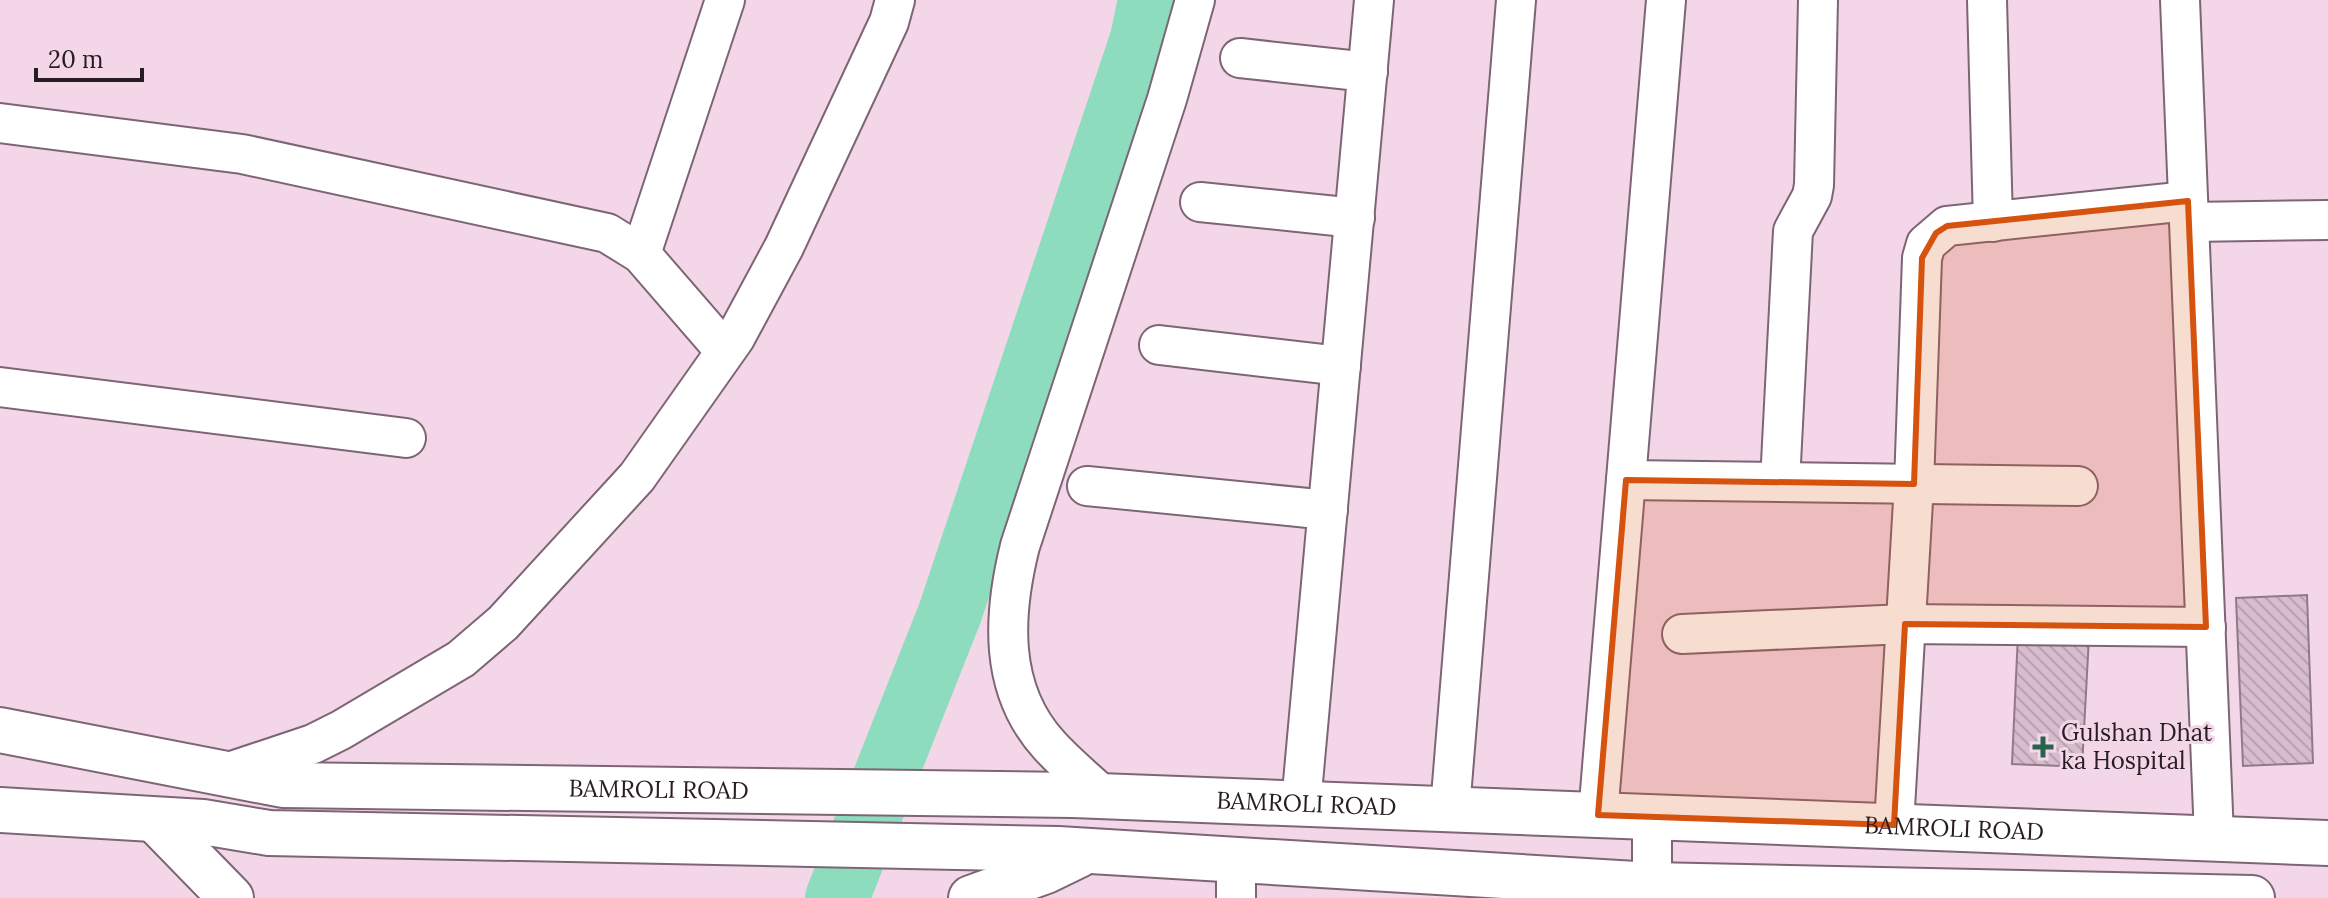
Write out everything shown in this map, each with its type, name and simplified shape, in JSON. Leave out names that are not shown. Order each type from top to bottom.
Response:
[{"type":"street","points":[[641,254],[725,0]]},
{"type":"street","points":[[223,774],[313,744],[461,659],[503,623],[637,477],[725,351],[784,247],[889,22],[895,0]]},
{"type":"street","points":[[1088,796],[1028,714],[1014,680],[1006,643],[1009,590],[1020,546],[1167,99],[1195,0]]},
{"type":"street","points":[[1301,804],[1374,0]]},
{"type":"street","points":[[1450,809],[1516,0]]},
{"type":"street","points":[[1598,815],[1666,0]]},
{"type":"street","points":[[1780,482],[1793,231],[1812,196],[1814,185],[1818,0]]},
{"type":"street","points":[[1987,0],[1993,222]]},
{"type":"street","points":[[2180,0],[2214,837]]},
{"type":"street","points":[[1240,58],[1368,72]]},
{"type":"street","points":[[0,123],[242,154],[607,233],[641,254],[725,351]]},
{"type":"street","points":[[1200,202],[1355,218]]},
{"type":"street","points":[[1894,825],[1914,484],[1922,258],[1926,244],[1947,226],[1993,222],[2189,212],[2328,220]]},
{"type":"street","points":[[1159,345],[1341,366]]},
{"type":"street","points":[[0,387],[406,438]]},
{"type":"street","points":[[1626,480],[2078,486]]},
{"type":"street","points":[[1087,486],[1328,510]]},
{"type":"street","points":[[1682,634],[1905,624],[2206,627]]},
{"type":"street","name":"BAMROLI ROAD","points":[[0,730],[283,785],[1088,796],[2328,843]]},
{"type":"street","points":[[0,810],[203,822],[269,833],[1060,867],[1236,879],[1652,891],[2252,898]]},
{"type":"street","points":[[1652,817],[1652,891]]},
{"type":"street","points":[[155,820],[231,898]]},
{"type":"street","points":[[971,898],[1060,867]]},
{"type":"highlighted area","points":[[2188,201],[2206,627],[1905,624],[1894,825],[1598,815],[1626,480],[1914,484],[1922,258],[1936,233],[1947,226]]},
{"type":"building","points":[[2307,595],[2313,763],[2243,766],[2236,598]]},
{"type":"building","points":[[2018,634],[2089,637],[2082,767],[2012,764]]},
{"type":"waterway","points":[[837,898],[950,613],[1142,39],[1150,0]]},
{"type":"place","name":"Gulshan Dhat ka Hospital","points":[[2043,747]]}]
